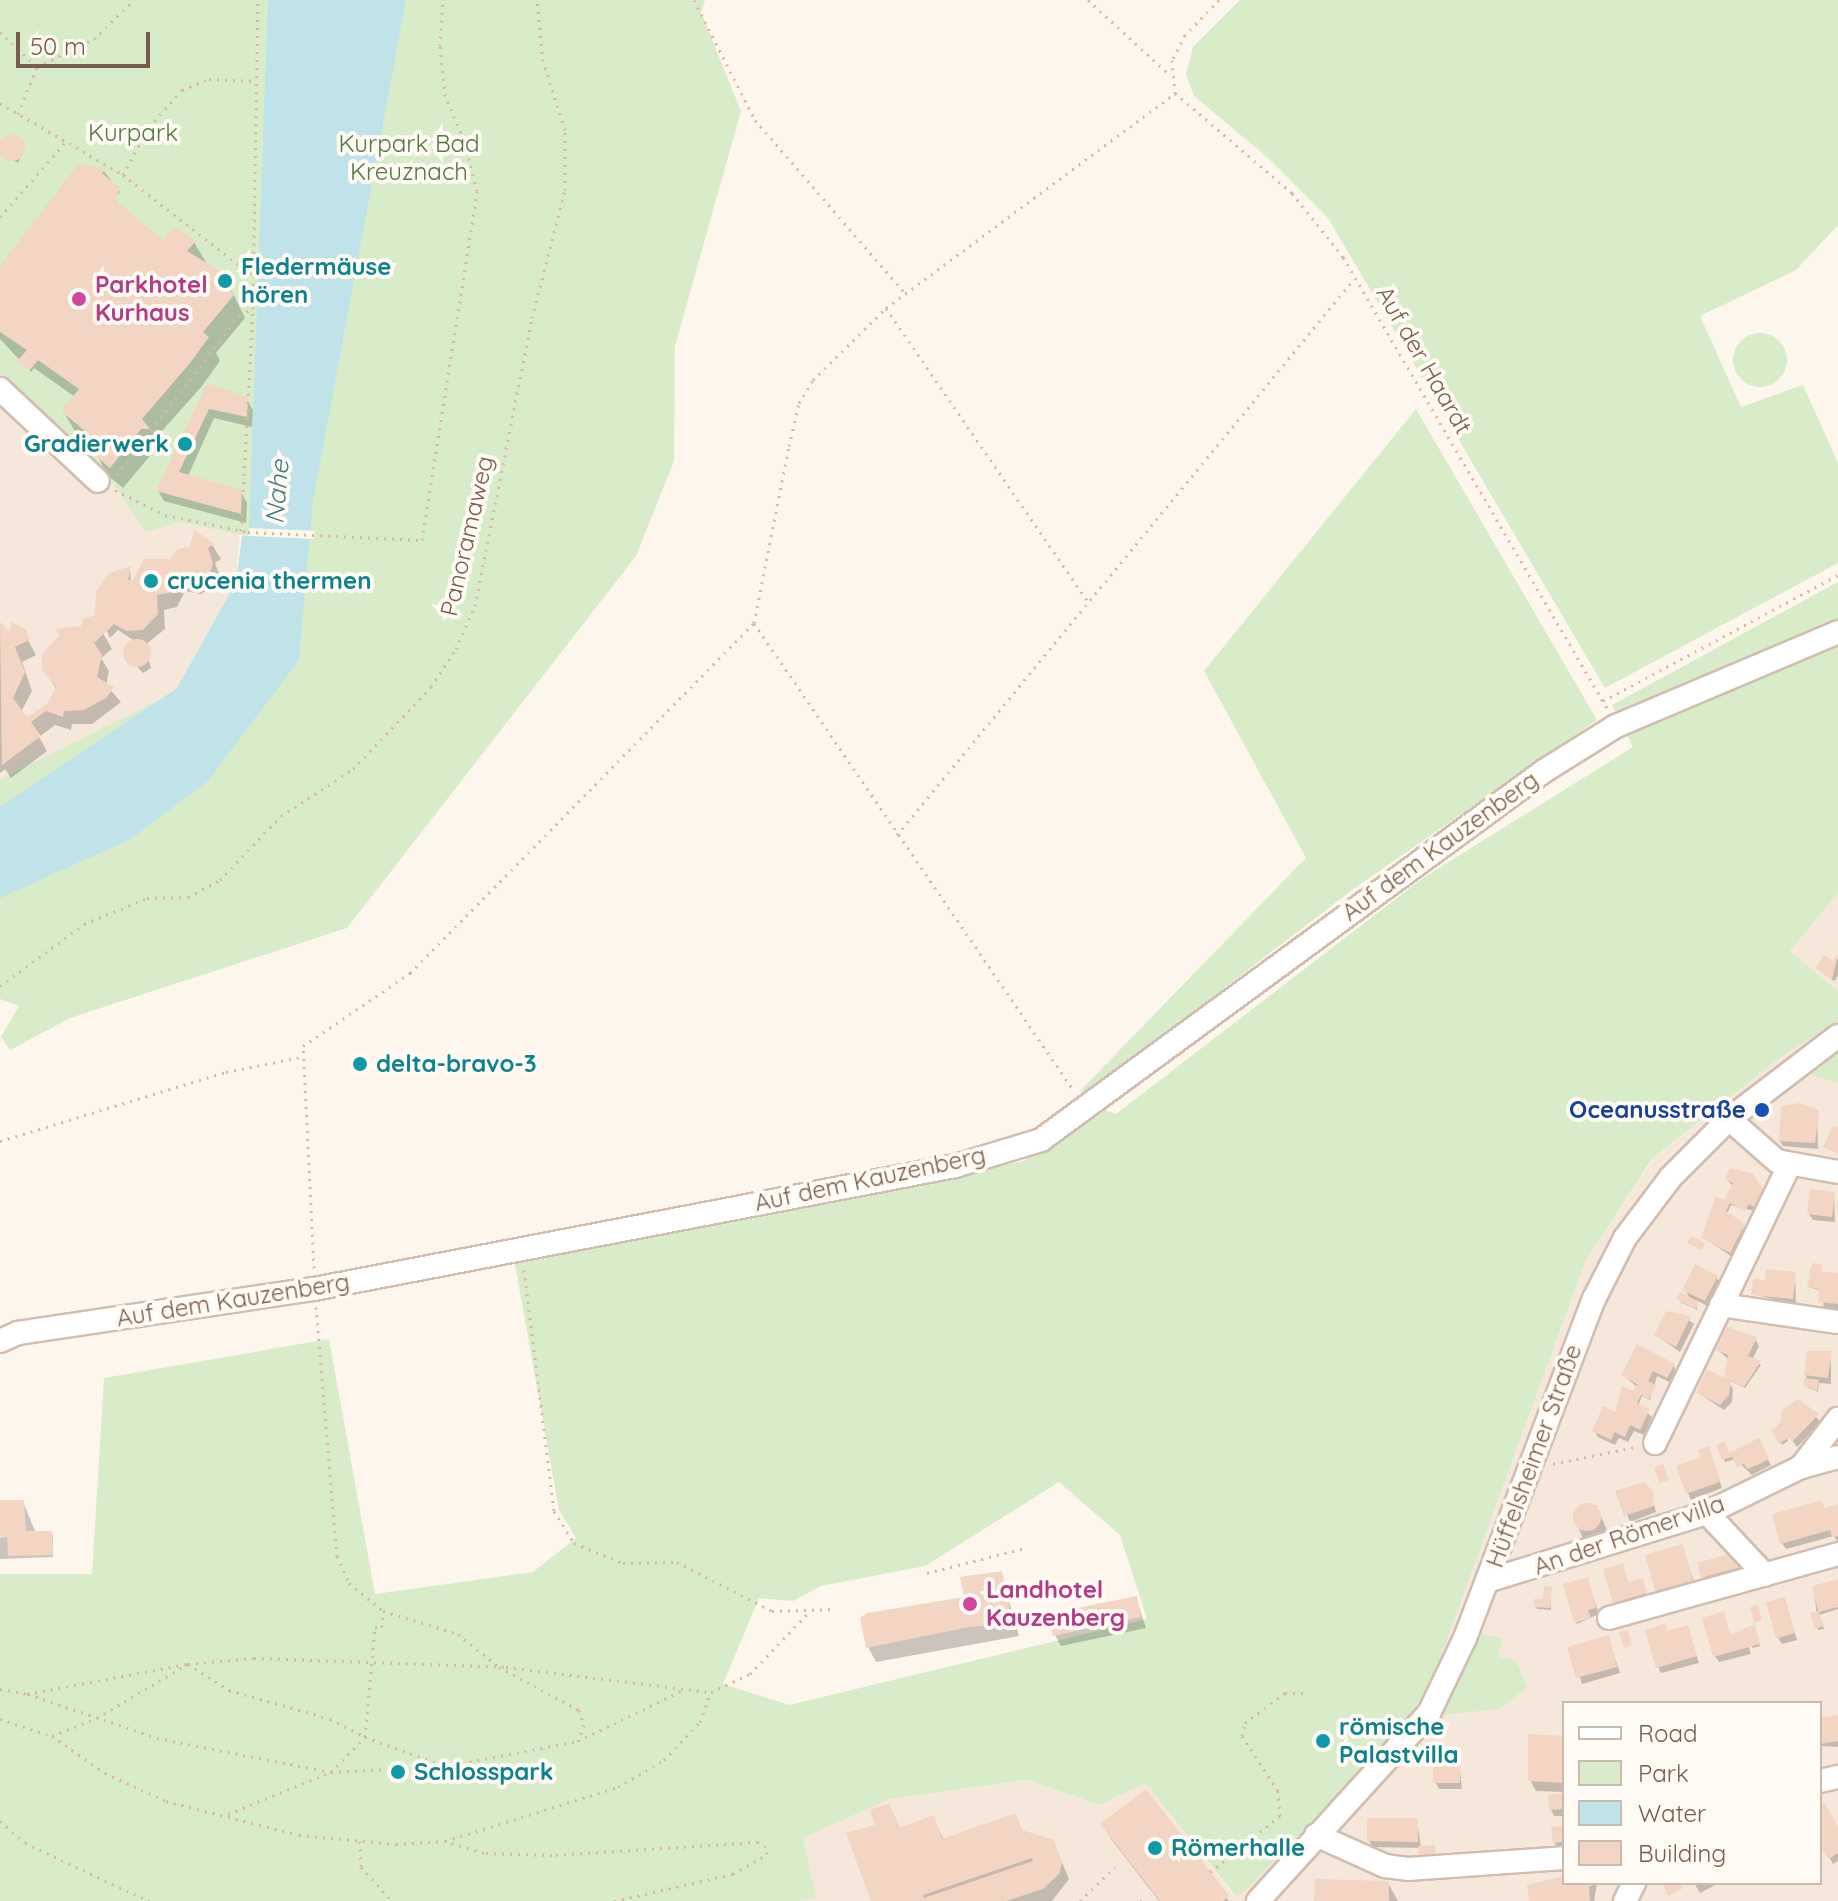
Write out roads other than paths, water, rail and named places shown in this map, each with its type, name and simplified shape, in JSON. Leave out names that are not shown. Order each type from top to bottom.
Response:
[{"type":"street","points":[[0,389],[98,481]]},
{"type":"street","name":"Auf dem Kauzenberg","points":[[0,1341],[18,1333],[314,1289],[955,1166],[1041,1140],[1544,771],[1616,726],[1838,632]]},
{"type":"street","name":"Hüffelsheimer Straße","points":[[1258,1901],[1429,1713],[1487,1581],[1594,1299],[1625,1238],[1671,1177],[1729,1119],[1838,1036]]},
{"type":"street","points":[[1729,1119],[1789,1166],[1838,1172]]},
{"type":"street","points":[[1655,1443],[1789,1166]]},
{"type":"street","points":[[1721,1305],[1838,1322]]},
{"type":"street","name":"An der Römervilla","points":[[1487,1581],[1707,1513],[1801,1467],[1838,1419]]},
{"type":"street","points":[[1801,1467],[1838,1457]]},
{"type":"street","points":[[1707,1513],[1765,1575]]},
{"type":"street","points":[[1609,1618],[1838,1554]]},
{"type":"street","points":[[1316,1835],[1385,1866],[1408,1869],[1562,1858]]},
{"type":"water","name":"Nahe","points":[[268,0],[406,0],[313,501],[299,660],[207,782],[129,840],[0,898],[0,807],[177,688],[236,582],[242,536],[248,536],[249,528]]},
{"type":"place","name":"Fledermäuse hören","points":[[225,281]]},
{"type":"place","name":"Parkhotel Kurhaus","points":[[79,299]]},
{"type":"place","name":"Gradierwerk","points":[[185,444]]},
{"type":"place","name":"crucenia thermen","points":[[151,581]]},
{"type":"place","name":"delta-bravo-3","points":[[360,1064]]},
{"type":"place","name":"Oceanusstraße","points":[[1762,1110]]},
{"type":"place","name":"Landhotel Kauzenberg","points":[[970,1604]]},
{"type":"place","name":"römische Palastvilla","points":[[1323,1741]]},
{"type":"place","name":"Schlosspark","points":[[398,1772]]},
{"type":"place","name":"Römerhalle","points":[[1155,1848]]},
{"type":"park label","name":"Kurpark","points":[[133,133]]},
{"type":"park label","name":"Kurpark Bad Kreuznach","points":[[409,158]]}]
